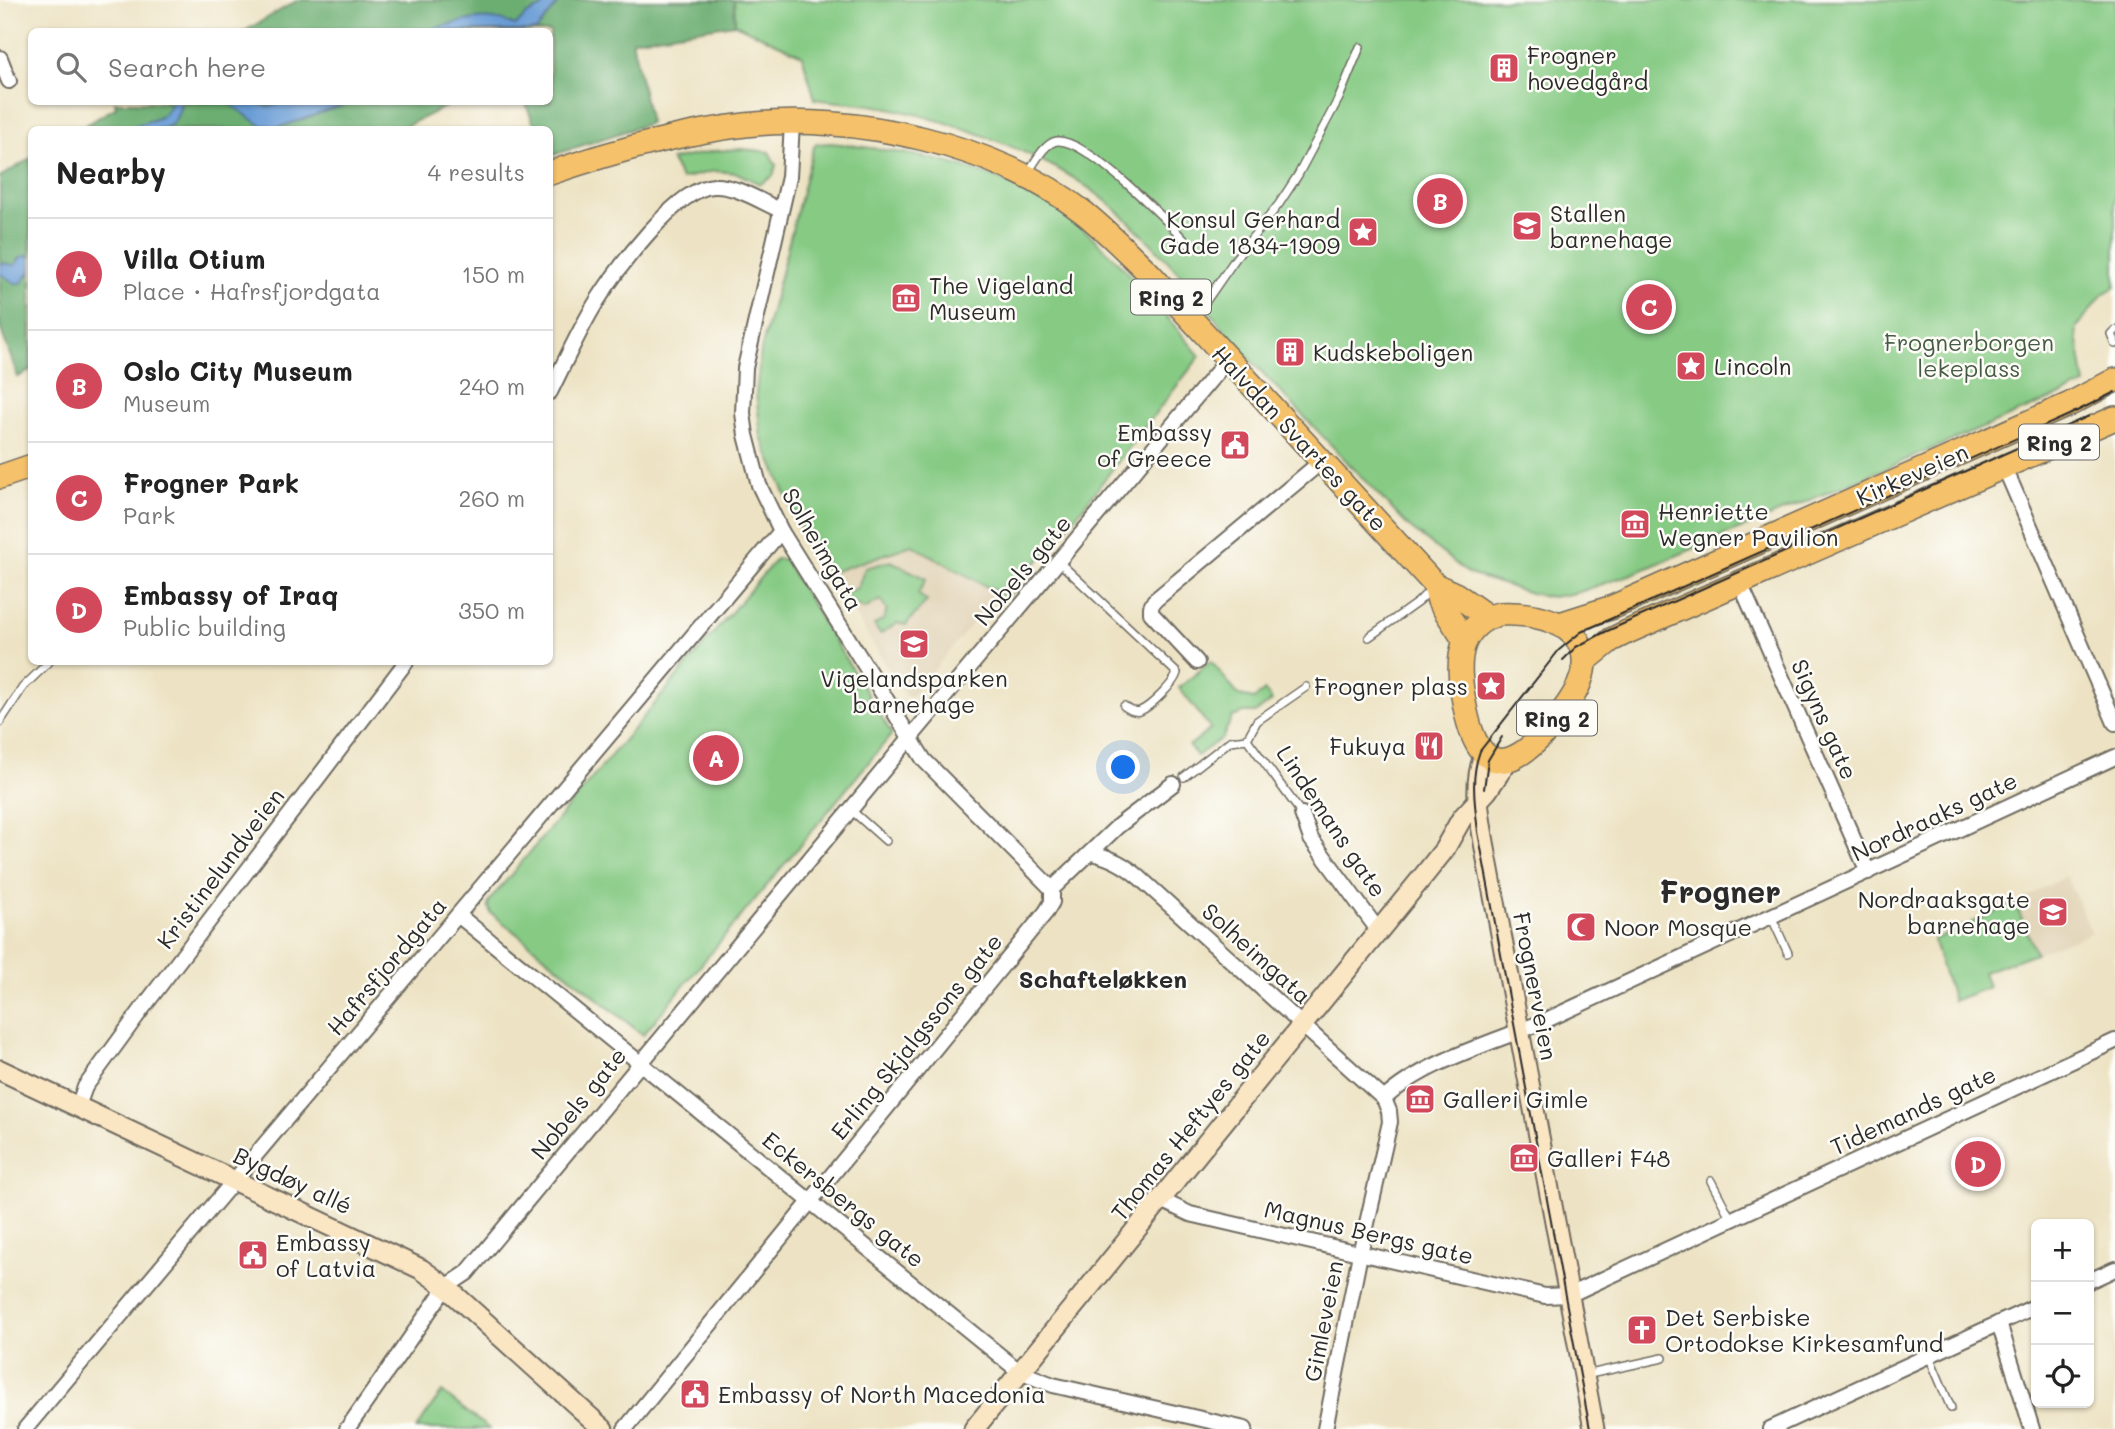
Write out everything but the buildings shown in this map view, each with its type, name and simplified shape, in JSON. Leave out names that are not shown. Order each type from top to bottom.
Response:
[{"type":"main road","name":"Halvdan Svartes gate","points":[[553,172],[612,152],[697,132],[748,124],[792,122],[873,129],[915,137],[993,160],[1026,176],[1093,220],[1150,274],[1435,585],[1455,594],[1488,617]]},
{"type":"main road","name":"Kirkeveien","points":[[1560,624],[1593,615],[2070,404],[2115,380]]},
{"type":"main road","name":"Ring 2","points":[[1485,754],[1508,760],[1525,752],[1556,719],[1577,688],[1585,661],[1611,640],[2115,418]]},
{"type":"main road","points":[[0,477],[28,467]]},
{"type":"main road","name":"Halvdan Svartes gate","points":[[1435,585],[1439,601],[1465,641]]},
{"type":"main road","points":[[1485,754],[1472,736],[1461,685],[1465,641],[1477,625],[1488,617],[1508,614],[1528,615],[1560,624],[1577,640],[1585,661]]},
{"type":"street","points":[[0,58],[9,81]]},
{"type":"street","name":"Solheimgata","points":[[792,122],[789,177],[750,344],[743,390],[746,435],[759,485],[781,531],[924,760],[1052,889]]},
{"type":"street","points":[[553,386],[597,301],[621,267],[684,199],[701,189],[726,187],[780,210]]},
{"type":"street","name":"Nobels gate","points":[[347,1429],[446,1287],[467,1273],[1228,359]]},
{"type":"street","points":[[1197,662],[1151,613],[1154,601],[1322,461]]},
{"type":"street","points":[[2004,466],[2115,723]]},
{"type":"street","name":"Hafrsfjordgata","points":[[25,1429],[781,531]]},
{"type":"street","name":"Sigyns gate","points":[[1740,583],[1868,872]]},
{"type":"street","name":"Kristinelundveien","points":[[78,1106],[85,1087],[126,1031],[404,665]]},
{"type":"street","name":"Frognerveien","points":[[1485,754],[1480,768],[1481,824],[1594,1429]]},
{"type":"street","name":"Nordraaks gate","points":[[1384,1099],[1410,1079],[2115,757]]},
{"type":"street","points":[[1479,800],[1508,760]]},
{"type":"street","name":"Erling Skjalgssons gate","points":[[625,1429],[1046,912],[1052,902],[1052,889],[1118,826],[1178,780]]},
{"type":"street","name":"Thomas Heftyes gate","points":[[974,1429],[1444,850],[1454,829],[1479,800]]},
{"type":"street","name":"Lindemans gate","points":[[1302,814],[1311,839],[1378,930]]},
{"type":"street","name":"Thomas Heftyes gate","points":[[1444,850],[1481,824]]},
{"type":"street","name":"Solheimgata","points":[[1092,853],[1111,858],[1125,866],[1384,1099]]},
{"type":"street","name":"Eckersbergs gate","points":[[458,915],[1020,1372],[1053,1385],[1245,1429]]},
{"type":"street","name":"Tidemands gate","points":[[1569,1296],[2115,1041]]},
{"type":"street","name":"Bygdøy allé","points":[[0,1070],[408,1262],[446,1287],[603,1429]]},
{"type":"street","name":"Gimleveien","points":[[1325,1429],[1390,1122],[1384,1099]]},
{"type":"street","name":"Magnus Bergs gate","points":[[1161,1200],[1190,1213],[1360,1254],[1545,1296],[1569,1296]]},
{"type":"street","points":[[2094,1279],[2115,1269]]},
{"type":"street","points":[[1770,1429],[2031,1308]]},
{"type":"street","points":[[1999,1323],[2032,1429]]},
{"type":"lane","points":[[1192,320],[1298,175],[1339,98],[1360,47]]},
{"type":"lane","points":[[1026,176],[1050,143],[1068,143],[1112,172],[1144,198],[1192,248]]},
{"type":"lane","points":[[2115,330],[2111,334],[2115,344]]},
{"type":"lane","points":[[1059,562],[1177,674],[1168,688],[1140,711],[1124,706]]},
{"type":"lane","points":[[1369,637],[1418,602],[1435,585]]},
{"type":"lane","points":[[0,722],[23,687],[46,665]]},
{"type":"lane","name":"Lindemans gate","points":[[1178,780],[1230,741],[1247,738],[1257,721],[1306,687]]},
{"type":"lane","name":"Lindemans gate","points":[[1247,738],[1302,814]]},
{"type":"lane","points":[[851,810],[886,841]]},
{"type":"lane","points":[[1771,916],[1788,953]]},
{"type":"lane","points":[[1711,1181],[1731,1219]]},
{"type":"lane","points":[[1929,1355],[1951,1408]]},
{"type":"lane","points":[[1584,1376],[1663,1358]]},
{"type":"shaded area","name":"Vigelandsparken barnehage","points":[[912,545],[998,593],[912,696],[905,696],[829,573]]},
{"type":"shaded area","points":[[2066,876],[2092,933],[1983,972],[1988,987],[1953,1001],[1933,940],[2015,903]]},
{"type":"green space","points":[[298,0],[734,0],[735,24],[632,40],[650,123],[553,155],[553,126],[535,126],[526,105],[553,105],[553,28],[250,28]]},
{"type":"green space","name":"Frognerborgen lekeplass","points":[[734,0],[2115,0],[2115,287],[2103,294],[2076,329],[2085,385],[1635,573],[1576,593],[1552,597],[1534,594],[1469,574],[1408,526],[1240,349],[1157,250],[1121,214],[1090,189],[1036,158],[946,123],[880,106],[815,99],[802,55],[735,24]]},
{"type":"green space","points":[[449,105],[406,126],[85,126],[116,107]]},
{"type":"green space","points":[[831,143],[910,154],[962,167],[1012,185],[1054,206],[1119,263],[1200,356],[1076,516],[1007,598],[912,545],[829,573],[800,528],[761,437],[756,393],[761,350],[813,149],[816,144]]},
{"type":"green space","points":[[743,149],[769,152],[776,165],[773,176],[760,184],[737,173],[714,171],[681,179],[671,160],[714,151]]},
{"type":"green space","points":[[28,160],[28,372],[18,377],[0,327],[0,177]]},
{"type":"green space","points":[[776,559],[784,559],[892,734],[643,1035],[491,913],[489,901]]},
{"type":"green space","points":[[891,561],[926,579],[918,594],[927,601],[906,625],[898,623],[880,634],[874,625],[884,619],[887,610],[880,600],[864,609],[842,596],[858,587],[865,568]]},
{"type":"green space","points":[[1211,661],[1239,696],[1254,699],[1265,691],[1272,701],[1255,713],[1232,717],[1223,737],[1197,756],[1189,746],[1211,729],[1179,688]]},
{"type":"green space","points":[[2015,903],[2036,953],[1983,972],[1988,987],[1953,1001],[1933,940]]},
{"type":"green space","points":[[442,1392],[489,1429],[416,1429]]},
{"type":"water","points":[[547,0],[561,0],[538,28],[434,28],[485,18],[515,26],[527,14],[541,8]]},
{"type":"water","points":[[170,105],[180,105],[179,113],[170,125],[136,126],[159,118]]},
{"type":"water","points":[[231,105],[344,105],[283,126],[262,126]]},
{"type":"water","points":[[28,255],[28,274],[22,283],[15,283],[0,274],[0,263],[15,265],[20,258]]},
{"type":"tram line","points":[[1590,1429],[1478,832],[1474,781],[1480,751],[1559,650],[1581,632],[2069,415],[2115,392]]},
{"type":"tram line","points":[[1563,660],[1576,647],[1605,632],[2089,416]]},
{"type":"tram line","points":[[1484,789],[1488,760],[1502,737]]},
{"type":"place","name":"Frogner hovedgård","points":[[1504,68]]},
{"type":"place","name":"Oslo City Museum","points":[[1440,201]]},
{"type":"place","name":"Stallen barnehage","points":[[1527,226]]},
{"type":"place","name":"Konsul Gerhard Gade 1834-1909","points":[[1363,232]]},
{"type":"place","name":"The Vigeland Museum","points":[[906,298]]},
{"type":"place","name":"Frogner Park","points":[[1649,307]]},
{"type":"place","name":"Kudskeboligen","points":[[1290,352]]},
{"type":"place","name":"Lincoln","points":[[1691,366]]},
{"type":"place","name":"Embassy of Greece","points":[[1235,445]]},
{"type":"place","name":"Henriette Wegner Pavilion","points":[[1635,524]]},
{"type":"place","name":"Vigelandsparken barnehage","points":[[914,644]]},
{"type":"place","name":"Frogner plass","points":[[1491,686]]},
{"type":"place","name":"Fukuya","points":[[1429,746]]},
{"type":"place","name":"Villa Otium","points":[[716,758]]},
{"type":"place","name":"Nordraaksgate barnehage","points":[[2053,912]]},
{"type":"place","name":"Noor Mosque","points":[[1581,927]]},
{"type":"place","name":"Galleri Gimle","points":[[1420,1099]]},
{"type":"place","name":"Galleri F48","points":[[1524,1158]]},
{"type":"place","name":"Embassy of Iraq","points":[[1978,1164]]},
{"type":"place","name":"Embassy of Latvia","points":[[253,1255]]},
{"type":"place","name":"Det Serbiske Ortodokse Kirkesamfund","points":[[1642,1330]]},
{"type":"place","name":"Embassy of North Macedonia","points":[[695,1394]]},
{"type":"district","name":"Frogner","points":[[1720,891]]},
{"type":"district","name":"Schafteløkken","points":[[1103,978]]}]
